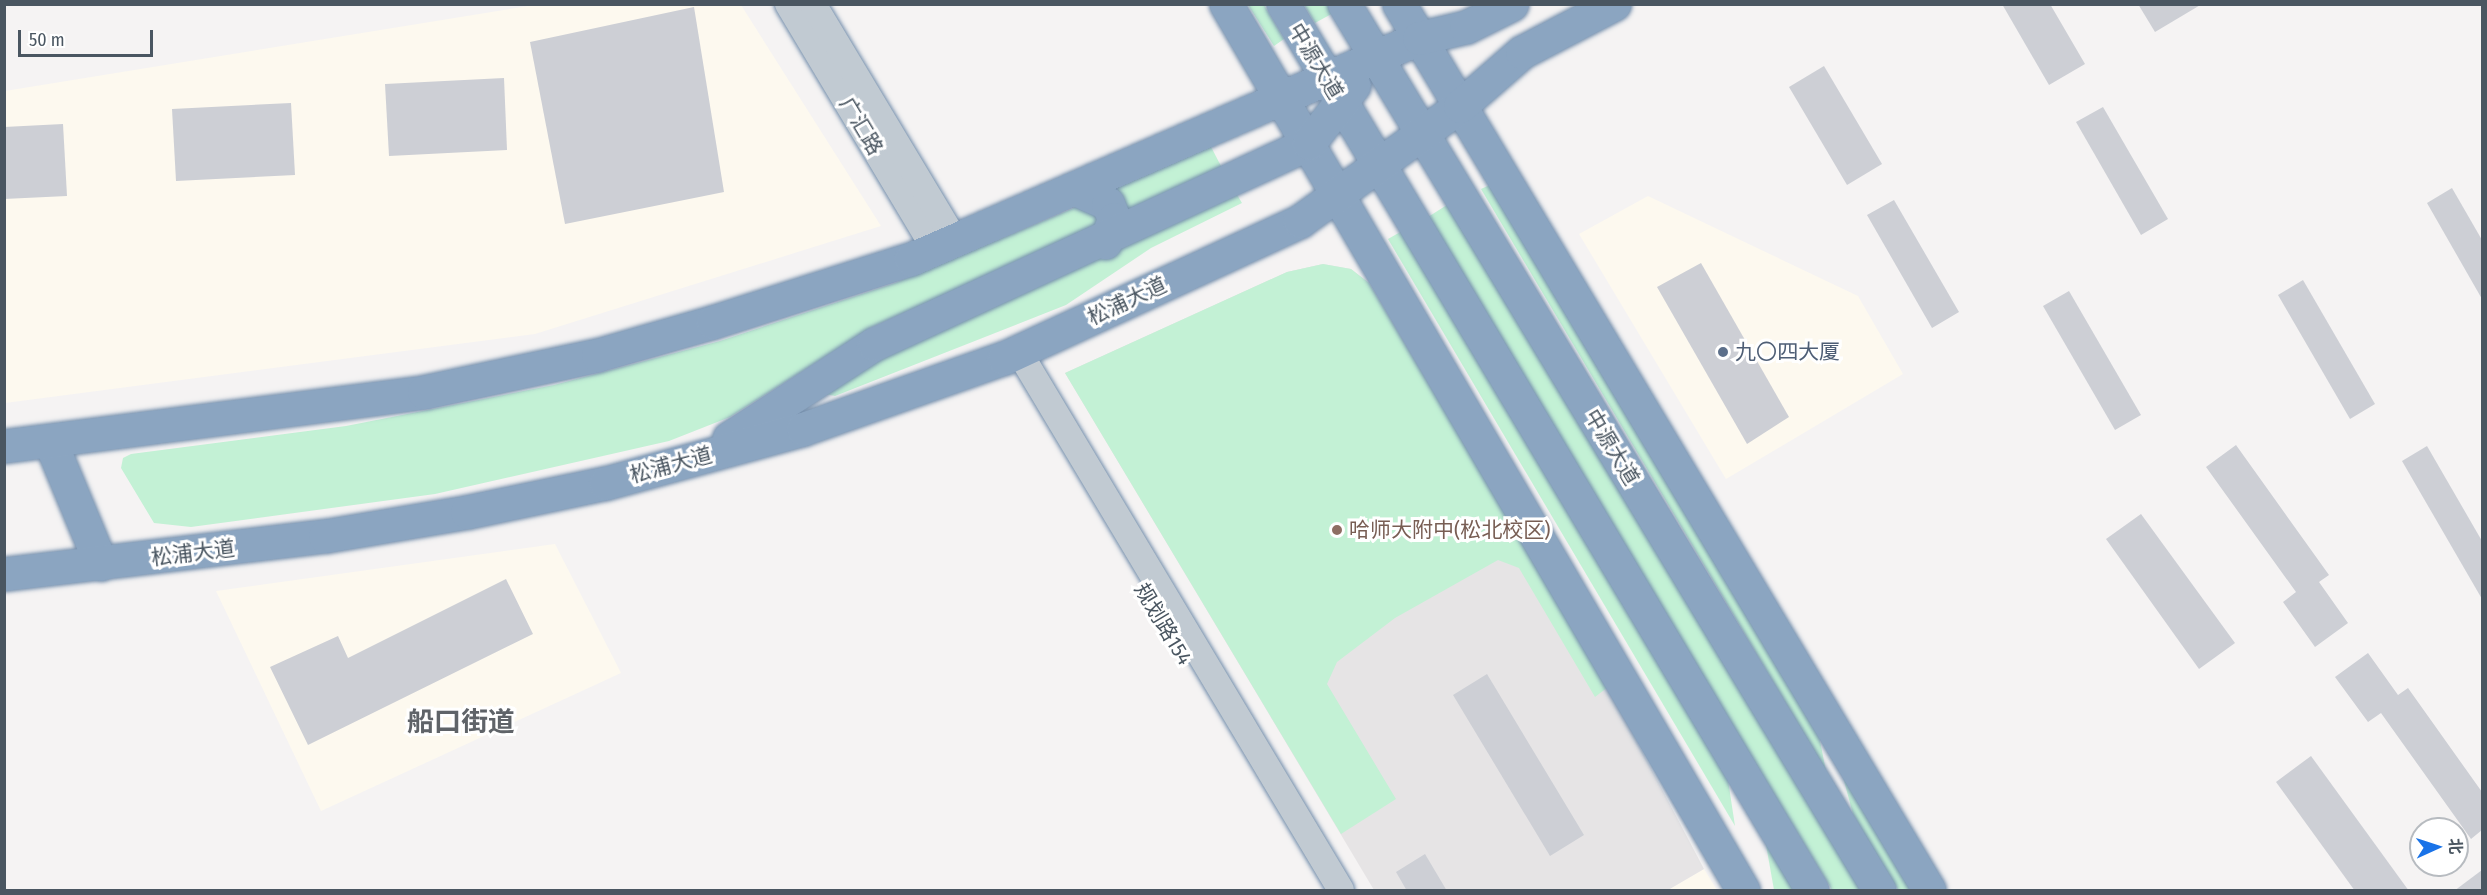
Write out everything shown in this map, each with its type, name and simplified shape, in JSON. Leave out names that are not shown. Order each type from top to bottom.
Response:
[{"type":"highway","points":[[1226,4],[1339,193],[1743,891]]},
{"type":"highway","name":"中源大道","points":[[1282,4],[1812,891]]},
{"type":"highway","name":"中源大道","points":[[1344,4],[1879,891]]},
{"type":"highway","name":"中源大道","points":[[1399,4],[1929,891]]},
{"type":"highway","points":[[697,458],[874,344],[1105,242],[1309,143],[1334,90],[1375,57],[1419,38],[1466,27],[1512,4]]},
{"type":"highway","name":"松浦大道","points":[[4,574],[101,564],[467,512],[697,458],[803,429],[1011,355],[1300,221],[1460,106],[1522,52],[1614,4]]},
{"type":"highway","points":[[4,446],[424,392],[598,355],[815,291],[945,244],[1282,98],[1334,90]]},
{"type":"highway","points":[[1076,189],[1108,204],[1114,219],[1105,242]]},
{"type":"highway","points":[[50,441],[101,564]]},
{"type":"street","name":"广汇路","points":[[788,4],[945,244]]},
{"type":"street","name":"广汇路","points":[[813,4],[945,244]]},
{"type":"street","name":"规划路154","points":[[1011,355],[1322,891]]},
{"type":"street","points":[[1011,355],[1341,891]]},
{"type":"shaded area","points":[[534,5],[741,5],[881,226],[535,334],[5,403],[5,91]]},
{"type":"shaded area","points":[[1648,196],[1858,296],[1903,374],[1726,479],[1579,234]]},
{"type":"shaded area","name":"哈师大附中(松北校区)","points":[[1323,264],[1351,269],[1369,283],[1608,687],[1704,869],[1668,890],[1374,890],[1065,373],[1287,272]]},
{"type":"shaded area","points":[[555,544],[621,673],[321,811],[216,591]]},
{"type":"shaded area","points":[[1704,869],[1717,890],[1668,890]]},
{"type":"green space","points":[[1248,5],[1264,5],[1284,39],[1274,46]]},
{"type":"green space","points":[[1304,5],[1330,5],[1335,12],[1315,23]]},
{"type":"green space","points":[[1208,141],[1222,168],[1124,217],[1112,190]]},
{"type":"green space","points":[[1492,184],[1815,716],[1826,771],[1481,189]]},
{"type":"green space","points":[[1233,188],[1242,203],[1151,248],[1066,305],[835,396],[825,394],[826,386]]},
{"type":"green space","points":[[1088,202],[1100,226],[872,327],[730,417],[669,441],[435,494],[191,527],[154,523],[121,468],[123,458],[131,454],[346,426],[554,385],[720,341],[895,283]]},
{"type":"green space","points":[[1450,203],[1862,890],[1832,890],[1719,703],[1428,217]]},
{"type":"green space","points":[[1402,231],[1728,780],[1735,826],[1388,239]]},
{"type":"green space","name":"哈师大附中(松北校区)","points":[[1323,264],[1351,269],[1369,283],[1608,687],[1595,697],[1519,568],[1498,560],[1395,618],[1337,662],[1327,684],[1396,799],[1341,834],[1065,373],[1287,272]]},
{"type":"green space","points":[[1836,751],[1918,890],[1898,890],[1867,839],[1853,814]]},
{"type":"green space","points":[[1765,839],[1795,890],[1774,890]]},
{"type":"building","points":[[2002,4],[2050,4],[2085,64],[2049,85]]},
{"type":"building","points":[[2138,4],[2202,4],[2155,32]]},
{"type":"building","points":[[694,7],[724,192],[565,224],[530,42]]},
{"type":"building","points":[[1824,66],[1882,164],[1847,185],[1789,87]]},
{"type":"building","points":[[504,78],[507,150],[389,156],[385,84]]},
{"type":"building","points":[[291,103],[295,175],[176,181],[172,109]]},
{"type":"building","points":[[2103,107],[2168,219],[2141,235],[2076,122]]},
{"type":"building","points":[[63,124],[67,196],[4,199],[4,127]]},
{"type":"building","points":[[2452,188],[2482,240],[2482,299],[2427,203]]},
{"type":"building","points":[[1894,200],[1959,312],[1932,328],[1867,215]]},
{"type":"building","name":"九〇四大厦","points":[[1701,263],[1789,417],[1747,444],[1657,287]]},
{"type":"building","points":[[2303,280],[2375,404],[2350,419],[2278,295]]},
{"type":"building","points":[[2069,291],[2141,415],[2115,430],[2043,306]]},
{"type":"building","points":[[2236,445],[2329,575],[2319,582],[2348,623],[2315,647],[2283,602],[2296,592],[2206,467]]},
{"type":"building","points":[[2427,446],[2482,541],[2482,599],[2402,461]]},
{"type":"building","points":[[2141,514],[2235,643],[2199,669],[2106,539]]},
{"type":"building","points":[[506,579],[533,634],[308,745],[270,667],[338,636],[348,658]]},
{"type":"building","points":[[2368,653],[2398,695],[2408,688],[2482,792],[2482,830],[2471,839],[2469,817],[2455,817],[2381,713],[2368,722],[2335,677]]},
{"type":"building","points":[[1487,674],[1584,835],[1550,856],[1453,695]]},
{"type":"building","points":[[2311,756],[2409,891],[2355,891],[2276,782]]},
{"type":"building","points":[[1425,854],[1447,891],[1407,891],[1396,872]]},
{"type":"building","points":[[2482,870],[2482,891],[2454,891]]},
{"type":"place","name":"九〇四大厦","points":[[1723,352]]},
{"type":"place","name":"哈师大附中(松北校区)","points":[[1337,530]]},
{"type":"district","name":"船口街道","points":[[461,723]]}]
